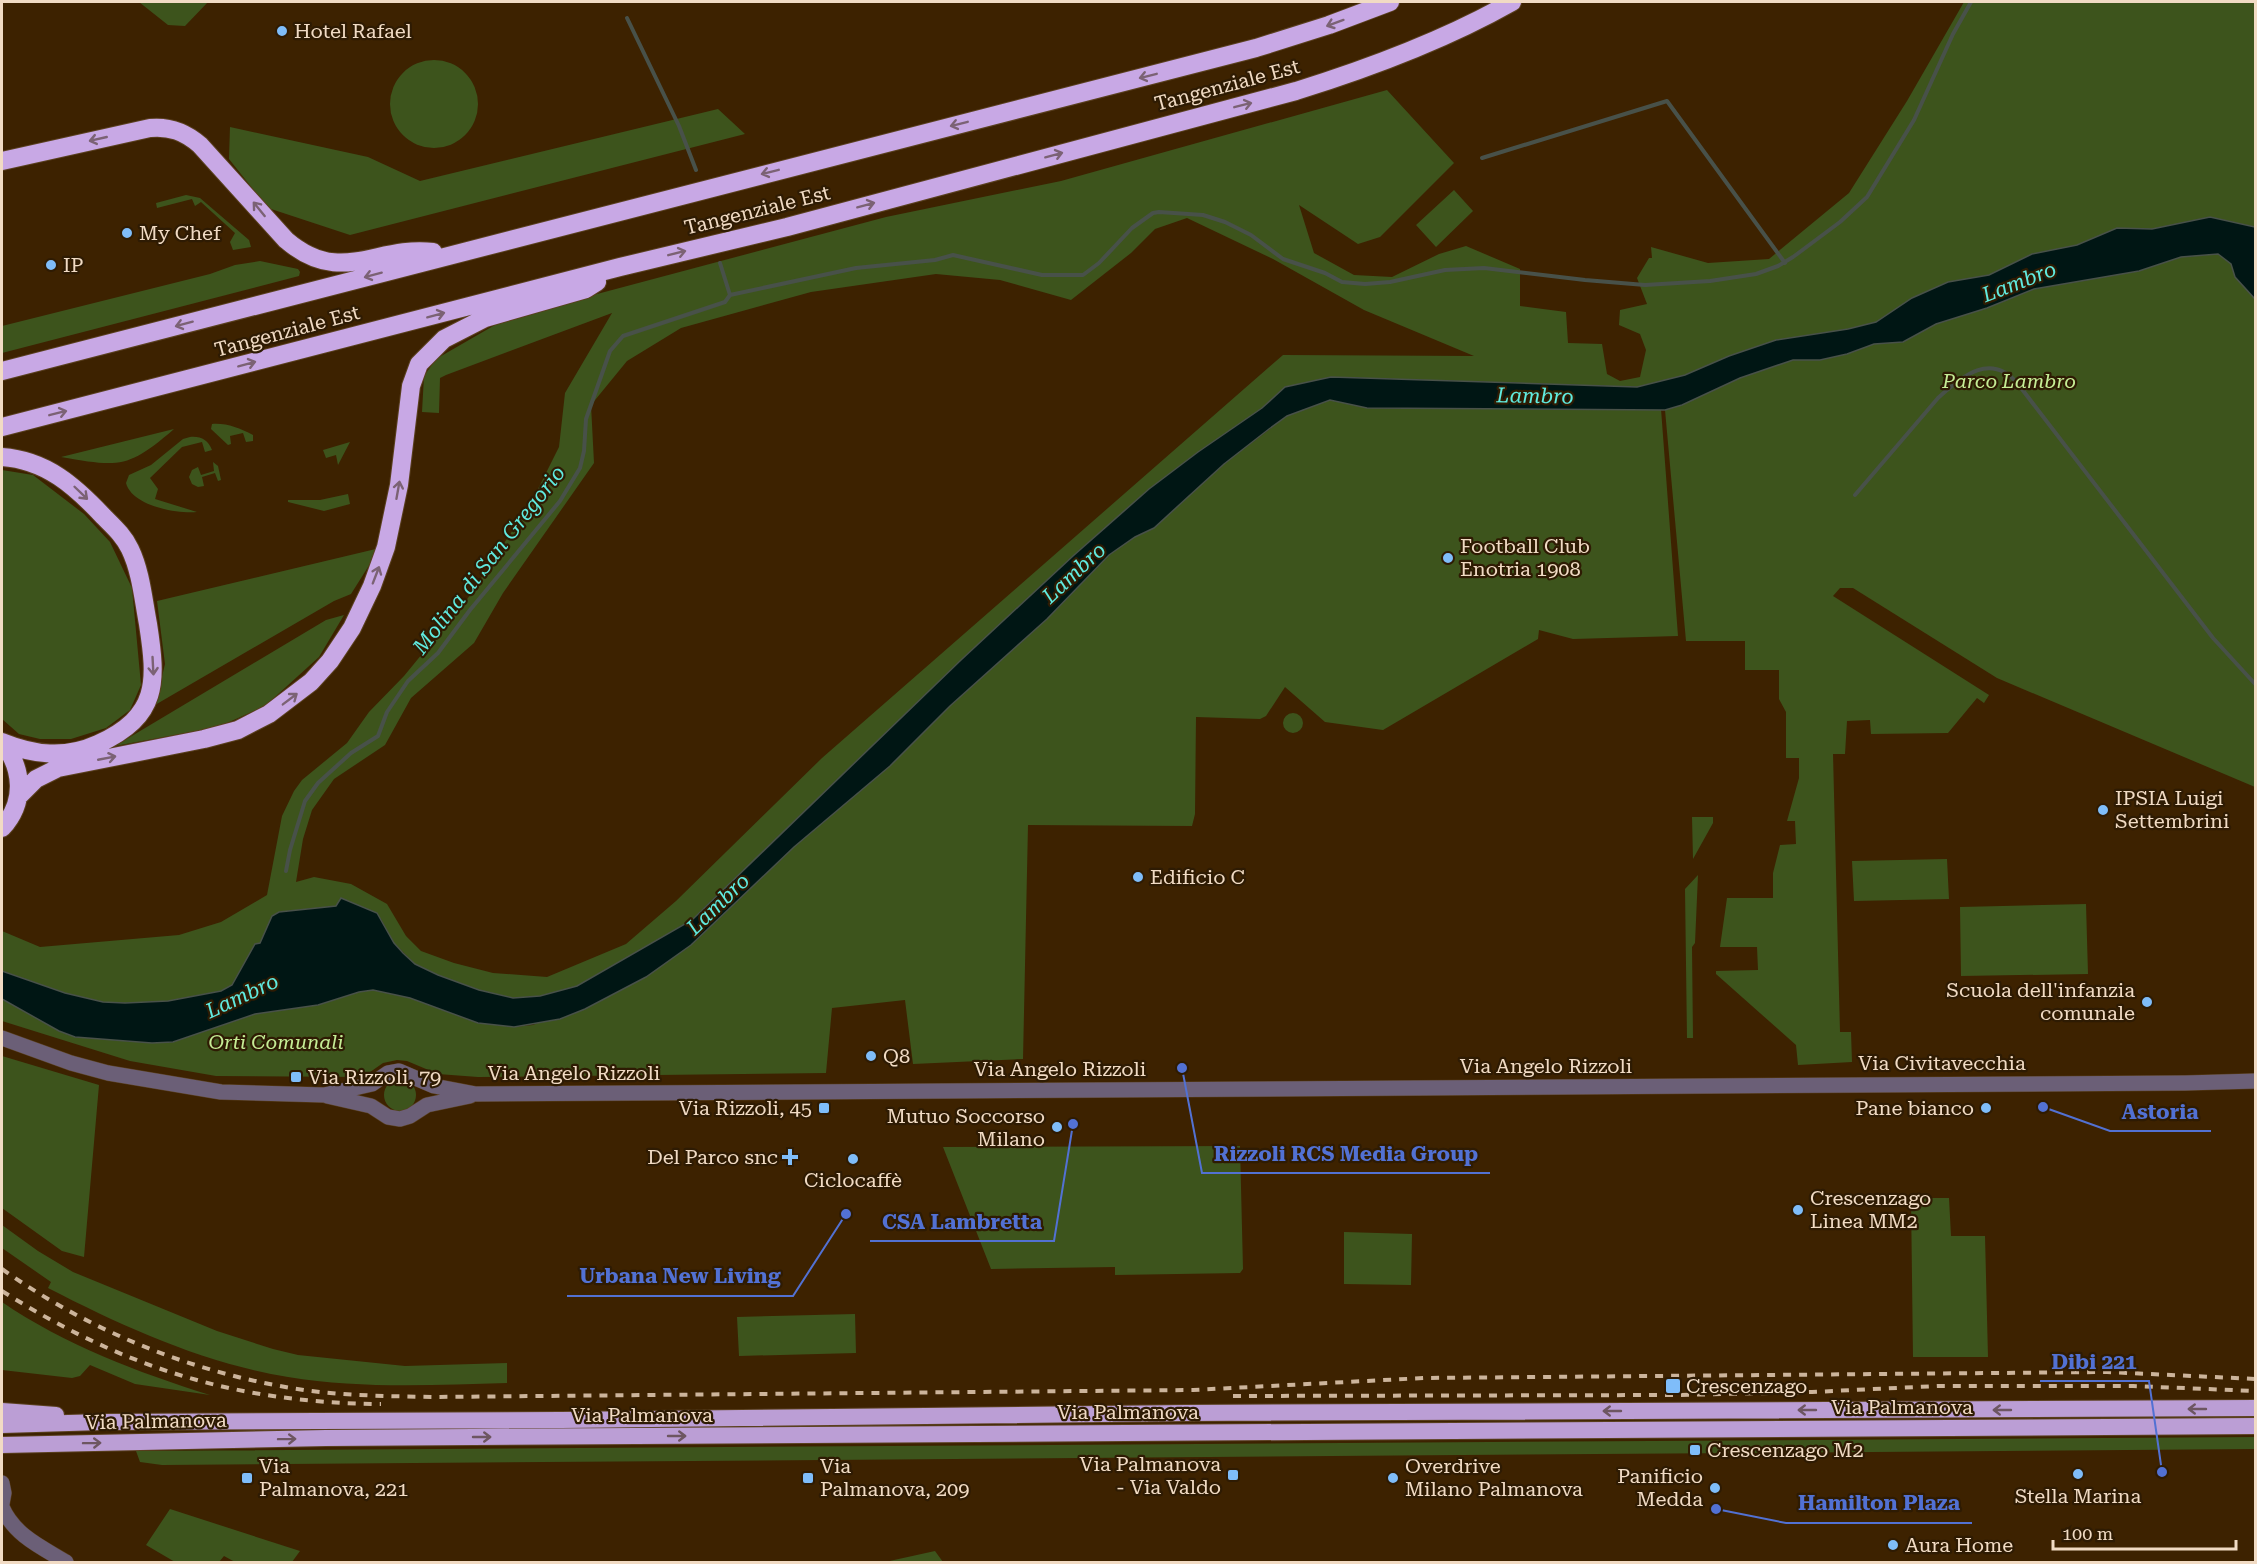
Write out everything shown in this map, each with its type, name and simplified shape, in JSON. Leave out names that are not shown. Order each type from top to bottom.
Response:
[{"type":"highway","name":"Tangenziale Est","points":[[2,371],[1235,54],[1329,25],[1390,2]]},
{"type":"highway","name":"Tangenziale Est","points":[[2,426],[620,267],[787,227],[1296,91],[1411,50],[1512,2]]},
{"type":"highway","points":[[2,161],[150,128],[171,129],[185,133],[201,145],[286,240],[311,257],[338,263],[353,263],[419,250],[450,255]]},
{"type":"highway","points":[[18,798],[36,780],[58,768],[210,738],[238,730],[266,717],[302,690],[330,661],[352,628],[382,559],[399,485],[411,386],[419,364],[434,347],[485,318],[586,289],[620,267]]},
{"type":"highway","points":[[2,457],[33,463],[62,477],[80,492],[125,540],[140,578],[154,671],[151,693],[138,715],[123,730],[101,743],[72,753],[52,755],[2,742]]},
{"type":"highway","points":[[2,742],[12,756],[19,784],[18,798],[13,813],[2,828]]},
{"type":"highway","name":"Via Palmanova","points":[[2,1425],[102,1422],[585,1420],[1186,1413],[2256,1408]]},
{"type":"highway","points":[[2,1411],[102,1422]]},
{"type":"highway","name":"Via Palmanova","points":[[2,1444],[338,1438],[2256,1426]]},
{"type":"street","name":"Via Angelo Rizzoli","points":[[2,1038],[80,1066],[160,1084],[229,1093],[324,1095],[371,1106],[390,1117],[400,1119],[427,1105],[476,1094]]},
{"type":"street","name":"Via Angelo Rizzoli","points":[[324,1095],[369,1085],[388,1073],[398,1071],[434,1086],[476,1094],[1680,1086]]},
{"type":"street","points":[[413,1077],[420,1084],[422,1094],[421,1104],[415,1112]]},
{"type":"street","points":[[382,1078],[376,1086],[375,1098],[383,1113]]},
{"type":"street","name":"Via Civitavecchia","points":[[1680,1086],[2256,1081]]},
{"type":"street","points":[[2,1483],[4,1493],[2,1505],[13,1526],[28,1540]]},
{"type":"street","points":[[2,1528],[28,1540],[66,1563]]},
{"type":"green space","points":[[139,2],[208,2],[185,26],[168,25]]},
{"type":"green space","name":"Parco Lambro","points":[[1964,2],[2255,2],[2255,787],[1997,678],[1853,588],[1840,588],[1833,596],[1989,695],[1984,703],[1977,698],[1948,733],[1871,734],[1870,720],[1847,721],[1845,754],[1833,754],[1840,1032],[1851,1032],[1852,1062],[1798,1065],[1796,1045],[1716,974],[1716,971],[1758,970],[1757,947],[1720,947],[1727,898],[1773,898],[1773,873],[1780,845],[1796,844],[1795,821],[1787,821],[1799,778],[1799,758],[1786,758],[1786,712],[1779,699],[1779,670],[1745,670],[1745,641],[1686,641],[1665,410],[1669,409],[1665,380],[1637,387],[1331,377],[1285,387],[1262,408],[1149,489],[1073,556],[961,660],[692,920],[577,986],[540,996],[513,998],[479,990],[415,964],[394,943],[381,919],[336,906],[279,912],[272,916],[260,943],[255,944],[232,985],[221,991],[168,1001],[103,1002],[65,993],[2,971],[2,931],[40,947],[179,935],[221,922],[267,895],[282,816],[294,791],[302,780],[347,743],[369,712],[404,676],[468,598],[532,501],[559,447],[565,393],[612,313],[440,378],[439,413],[422,412],[424,376],[436,359],[507,318],[886,217],[1061,181],[1387,90],[1454,163],[1380,237],[1358,244],[1299,205],[1314,253],[1354,275],[1392,277],[1439,254],[1466,246],[1520,269],[1520,306],[1566,312],[1568,343],[1602,344],[1607,374],[1620,381],[1640,377],[1646,350],[1640,334],[1619,325],[1620,310],[1647,304],[1637,278],[1649,258],[1652,258],[1651,247],[1708,263],[1769,259],[1849,193],[1907,101]],"holes":[[[1187,218],[1273,259],[1364,310],[1474,356],[1283,355],[822,758],[676,901],[626,944],[547,977],[493,973],[454,963],[421,951],[406,936],[387,904],[351,884],[314,877],[296,882],[303,839],[312,810],[334,779],[385,745],[411,698],[474,643],[503,593],[594,463],[591,405],[627,361],[681,328],[811,292],[936,274],[1000,280],[1071,300],[1131,253],[1155,229]]]},
{"type":"green space","points":[[434,60],[451,64],[465,73],[474,87],[478,104],[474,121],[465,135],[451,144],[434,148],[417,144],[403,135],[394,121],[390,104],[394,87],[403,73],[417,64]]},
{"type":"green space","points":[[718,109],[745,134],[350,235],[268,208],[229,159],[230,127],[368,157],[420,181]]},
{"type":"green space","points":[[1454,190],[1473,211],[1436,247],[1416,225]]},
{"type":"green space","points":[[186,195],[200,198],[249,240],[251,247],[233,250],[230,242],[235,233],[201,202],[195,206],[192,199],[157,208],[156,203]]},
{"type":"green space","points":[[260,261],[298,269],[299,276],[2,353],[2,326],[210,274],[235,265]]},
{"type":"green space","name":"Orti Comunali","points":[[1330,400],[1367,408],[1661,409],[1678,636],[1573,639],[1539,630],[1538,639],[1383,730],[1325,722],[1285,687],[1266,716],[1260,719],[1196,717],[1195,814],[1192,826],[1028,825],[1023,1059],[913,1064],[905,1000],[832,1008],[826,1073],[478,1077],[438,1074],[407,1061],[397,1060],[383,1063],[363,1077],[216,1076],[130,1061],[2,1021],[2,999],[59,1031],[75,1037],[152,1043],[173,1042],[255,1014],[318,1005],[373,990],[514,1027],[533,1025],[646,977],[691,945],[794,847],[890,766],[950,706],[1047,619],[1109,555],[1135,537],[1154,528],[1224,464],[1287,416]]},
{"type":"green space","points":[[212,424],[228,425],[243,430],[253,435],[253,441],[246,442],[243,433],[230,436],[231,444],[228,445],[211,429]]},
{"type":"green space","points":[[174,429],[145,452],[122,462],[97,462],[61,457]]},
{"type":"green space","points":[[190,437],[204,439],[212,450],[205,452],[202,442],[182,447],[150,478],[158,489],[155,499],[197,512],[167,510],[137,498],[126,483],[129,475],[151,465],[183,439]]},
{"type":"green space","points":[[350,442],[338,465],[336,455],[326,458],[323,450]]},
{"type":"green space","points":[[213,462],[218,466],[221,480],[218,481],[215,473],[202,477],[204,486],[198,487],[192,484],[189,477],[192,470],[198,467],[201,475],[214,471]]},
{"type":"green space","points":[[2,470],[33,475],[84,514],[110,542],[132,588],[141,685],[130,710],[106,728],[71,739],[40,739],[19,734],[2,719]]},
{"type":"green space","points":[[348,494],[350,504],[324,511],[288,502],[288,500],[320,500]]},
{"type":"green space","points":[[380,548],[351,594],[334,601],[155,705],[165,664],[157,601]]},
{"type":"green space","points":[[344,615],[319,657],[265,706],[218,727],[115,746],[326,620]]},
{"type":"green space","points":[[1293,713],[1300,716],[1303,723],[1300,730],[1293,733],[1286,730],[1283,723],[1286,716]]},
{"type":"green space","points":[[1692,817],[1713,817],[1713,823],[1693,859]]},
{"type":"green space","points":[[1947,859],[1949,899],[1854,901],[1852,861]]},
{"type":"green space","points":[[1698,875],[1695,943],[1692,947],[1693,1038],[1687,1038],[1685,889]]},
{"type":"green space","points":[[2086,904],[2088,974],[1961,976],[1960,907]]},
{"type":"green space","points":[[2,1056],[99,1085],[84,1257],[62,1251],[2,1208]]},
{"type":"green space","points":[[400,1079],[411,1084],[416,1095],[411,1106],[400,1111],[389,1106],[384,1095],[389,1084]]},
{"type":"green space","points":[[1240,1146],[1243,1269],[1240,1273],[1115,1275],[1115,1267],[991,1269],[943,1147]]},
{"type":"green space","points":[[1911,1198],[1949,1198],[1951,1236],[1985,1236],[1988,1357],[1913,1357]]},
{"type":"green space","points":[[2,1225],[38,1251],[73,1272],[217,1331],[273,1349],[298,1355],[405,1366],[507,1363],[507,1383],[397,1385],[342,1383],[288,1377],[225,1363],[135,1330],[48,1288],[51,1282],[2,1248]]},
{"type":"green space","points":[[1344,1232],[1412,1234],[1411,1285],[1344,1284]]},
{"type":"green space","points":[[2,1302],[51,1331],[102,1356],[210,1395],[135,1384],[90,1365],[80,1376],[72,1378],[2,1370]]},
{"type":"green space","points":[[855,1314],[856,1353],[739,1356],[737,1317]]},
{"type":"green space","points":[[2255,1437],[2255,1449],[162,1465],[140,1462],[136,1451]]},
{"type":"green space","points":[[170,1509],[300,1551],[292,1562],[235,1562],[224,1556],[219,1562],[175,1562],[146,1545]]},
{"type":"green space","points":[[935,1551],[943,1562],[885,1562]]},
{"type":"water","name":"Lambro","points":[[2210,217],[2255,227],[2255,299],[2235,277],[2231,264],[2218,254],[2181,257],[2139,271],[2034,289],[1987,308],[1936,324],[1903,342],[1874,344],[1847,354],[1820,360],[1793,360],[1740,378],[1682,405],[1665,410],[1367,408],[1330,400],[1287,416],[1224,464],[1154,528],[1135,537],[1109,555],[1047,619],[950,706],[890,766],[794,847],[691,945],[646,977],[585,1009],[560,1019],[514,1027],[478,1023],[410,998],[373,990],[318,1005],[255,1014],[173,1042],[152,1043],[75,1037],[59,1031],[2,999],[2,971],[65,993],[103,1002],[168,1001],[221,991],[232,985],[255,944],[260,943],[272,916],[279,912],[336,906],[341,898],[377,913],[394,943],[403,953],[415,964],[438,975],[479,990],[513,998],[540,996],[577,986],[692,920],[961,660],[1073,556],[1149,489],[1262,408],[1285,387],[1331,377],[1637,387],[1685,375],[1729,356],[1776,340],[1848,329],[1876,322],[1912,298],[1948,282],[1989,275],[2032,254],[2077,245],[2117,228],[2152,229]]},
{"type":"waterway","name":"Molina di San Gregorio","points":[[286,871],[305,801],[318,783],[351,753],[378,736],[387,712],[408,681],[438,653],[470,610],[560,501],[580,468],[584,451],[586,419],[610,351],[623,336],[725,302],[730,295],[856,268],[935,260],[953,255],[1042,275],[1083,275],[1099,263],[1132,228],[1153,213],[1159,212],[1203,215],[1225,222],[1251,235],[1283,259],[1325,273],[1342,282],[1365,284],[1390,282],[1445,270],[1484,268],[1645,285],[1710,281],[1756,274],[1778,266],[1793,257],[1840,222],[1867,197],[1914,120],[1953,34],[1971,2]]},
{"type":"waterway","points":[[627,18],[679,126],[696,170]]},
{"type":"waterway","points":[[1482,158],[1667,101],[1785,263]]},
{"type":"waterway","points":[[720,263],[730,295]]},
{"type":"waterway","points":[[1855,495],[1948,389],[1977,370],[1998,369],[2008,374],[2018,384],[2213,638],[2256,685]]},
{"type":"railway","points":[[2,1269],[36,1292],[108,1331],[184,1361],[263,1383],[320,1392],[368,1395],[432,1397],[1193,1390],[1424,1378],[2107,1372],[2256,1379]]},
{"type":"railway","points":[[2,1291],[92,1341],[183,1376],[278,1397],[381,1404]]},
{"type":"railway","points":[[1233,1396],[1678,1395],[1937,1386],[2133,1386],[2256,1391]]},
{"type":"place","name":"Hotel Rafael","points":[[282,31]]},
{"type":"place","name":"My Chef","points":[[127,233]]},
{"type":"place","name":"IP","points":[[51,265]]},
{"type":"place","name":"Football Club Enotria 1908","points":[[1448,558]]},
{"type":"place","name":"IPSIA Luigi Settembrini","points":[[2103,810]]},
{"type":"place","name":"Edificio C","points":[[1138,877]]},
{"type":"place","name":"Scuola dell'infanzia comunale","points":[[2147,1002]]},
{"type":"place","name":"Q8","points":[[871,1056]]},
{"type":"place","name":"Rizzoli RCS Media Group","points":[[1182,1068]]},
{"type":"place","name":"Via Rizzoli, 79","points":[[296,1077]]},
{"type":"place","name":"Astoria","points":[[2043,1107]]},
{"type":"place","name":"Via Rizzoli, 45","points":[[824,1108]]},
{"type":"place","name":"Pane bianco","points":[[1986,1108]]},
{"type":"place","name":"CSA Lambretta","points":[[1073,1124]]},
{"type":"place","name":"Mutuo Soccorso Milano","points":[[1057,1127]]},
{"type":"place","name":"Del Parco snc","points":[[790,1157]]},
{"type":"place","name":"Ciclocaffè","points":[[853,1159]]},
{"type":"place","name":"Crescenzago Linea MM2","points":[[1798,1210]]},
{"type":"place","name":"Urbana New Living","points":[[846,1214]]},
{"type":"place","name":"Crescenzago","points":[[1673,1386]]},
{"type":"place","name":"Crescenzago M2","points":[[1695,1450]]},
{"type":"place","name":"Dibi 221","points":[[2162,1472]]},
{"type":"place","name":"Stella Marina","points":[[2078,1474]]},
{"type":"place","name":"Via Palmanova - Via Valdo","points":[[1233,1475]]},
{"type":"place","name":"Via Palmanova, 221","points":[[247,1478]]},
{"type":"place","name":"Via Palmanova, 209","points":[[808,1478]]},
{"type":"place","name":"Overdrive Milano Palmanova","points":[[1393,1478]]},
{"type":"place","name":"Panificio Medda","points":[[1715,1488]]},
{"type":"place","name":"Hamilton Plaza","points":[[1716,1509]]},
{"type":"place","name":"Aura Home","points":[[1893,1545]]}]
